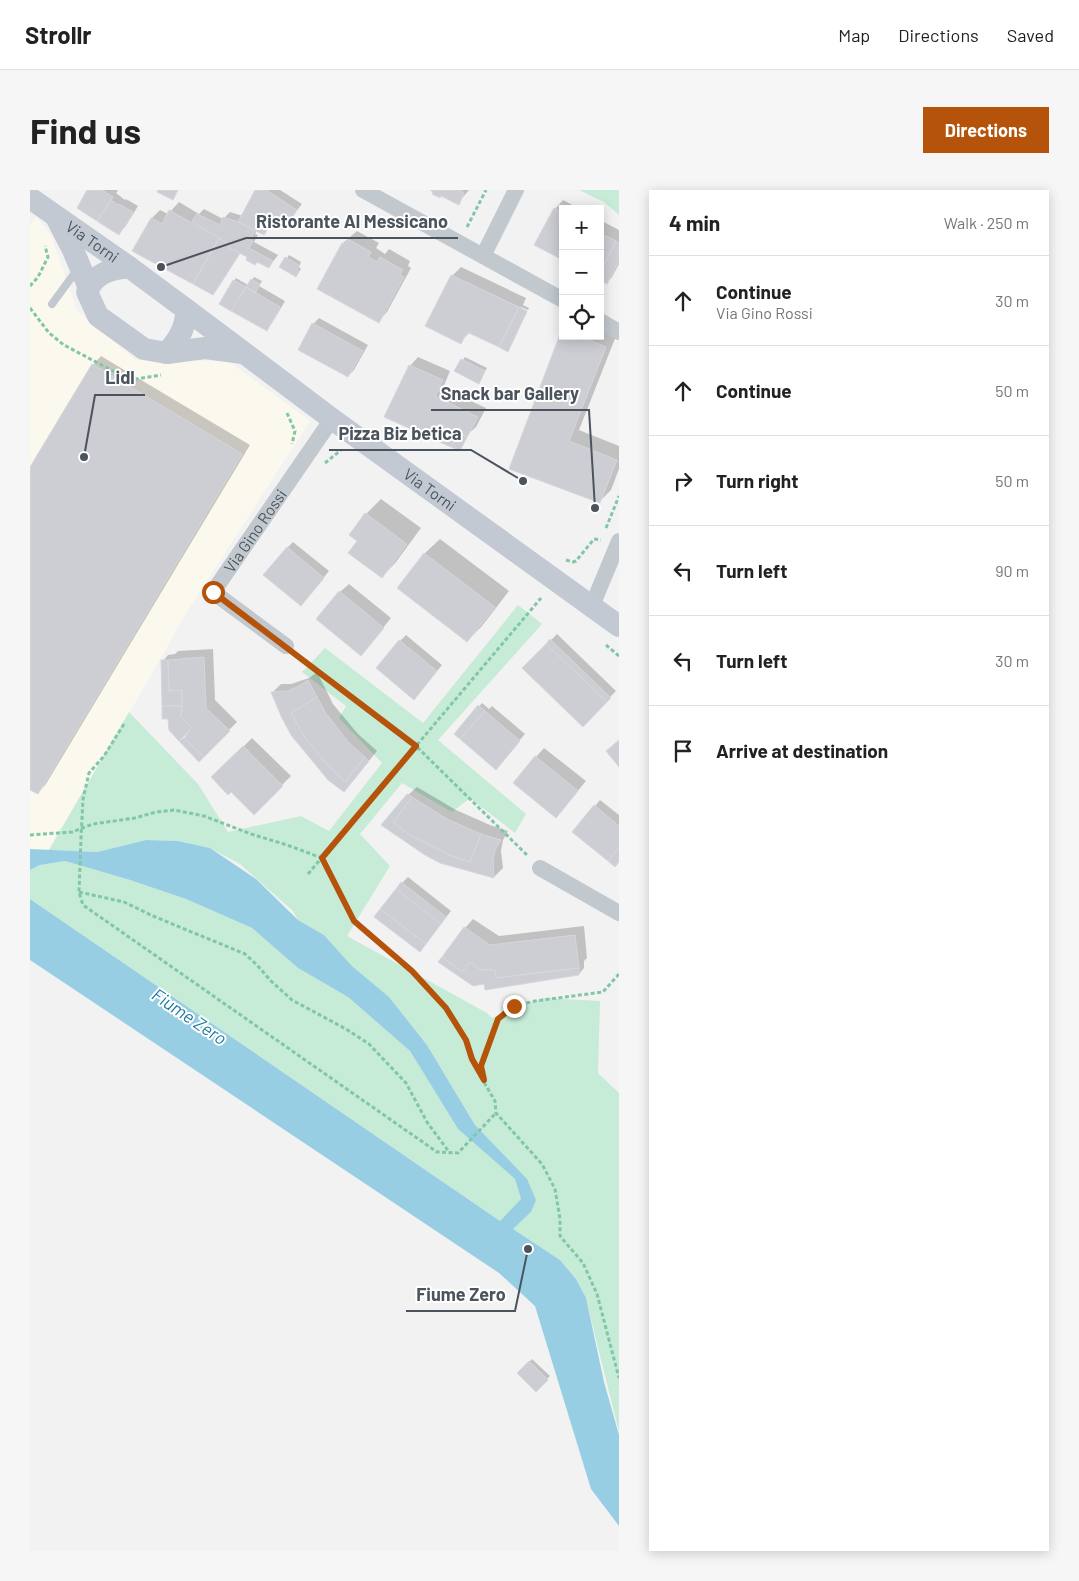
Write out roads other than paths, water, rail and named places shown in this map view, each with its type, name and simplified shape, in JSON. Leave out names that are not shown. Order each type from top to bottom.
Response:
[{"type":"main road","name":"Via Torni","points":[[30,198],[129,267],[332,419],[619,626]]},
{"type":"main road","name":"Via Torni","points":[[55,216],[89,288]]},
{"type":"main road","name":"Via Torni","points":[[129,267],[110,269],[97,278],[89,288],[87,292],[98,316],[144,350],[167,363],[205,348],[243,353]]},
{"type":"main road","points":[[167,363],[185,327],[187,310]]},
{"type":"street","points":[[363,190],[559,298]]},
{"type":"street","points":[[483,256],[516,190]]},
{"type":"street","points":[[604,323],[619,332]]},
{"type":"street","name":"Via Gino Rossi","points":[[286,646],[213,592],[332,419]]},
{"type":"street","points":[[592,606],[611,538]]},
{"type":"street","points":[[540,868],[619,913]]},
{"type":"lane","points":[[52,304],[80,266]]},
{"type":"water","points":[[146,840],[178,841],[210,848],[256,879],[298,920],[324,935],[352,966],[389,997],[427,1045],[475,1125],[527,1179],[536,1200],[531,1212],[513,1229],[560,1260],[576,1279],[586,1298],[604,1382],[619,1435],[619,1526],[591,1489],[535,1306],[499,1273],[30,960],[30,899],[500,1221],[521,1199],[515,1179],[458,1129],[410,1051],[348,997],[298,968],[252,928],[186,899],[65,861],[40,865],[30,870],[30,849],[97,852]]},
{"type":"place","name":"Ristorante Al Messicano","points":[[161,267]]},
{"type":"place","name":"Lidl","points":[[84,457]]},
{"type":"place","name":"Pizza Biz betica","points":[[523,481]]},
{"type":"place","name":"Snack bar Gallery","points":[[595,508]]},
{"type":"place","name":"Fiume Zero","points":[[528,1249]]}]
